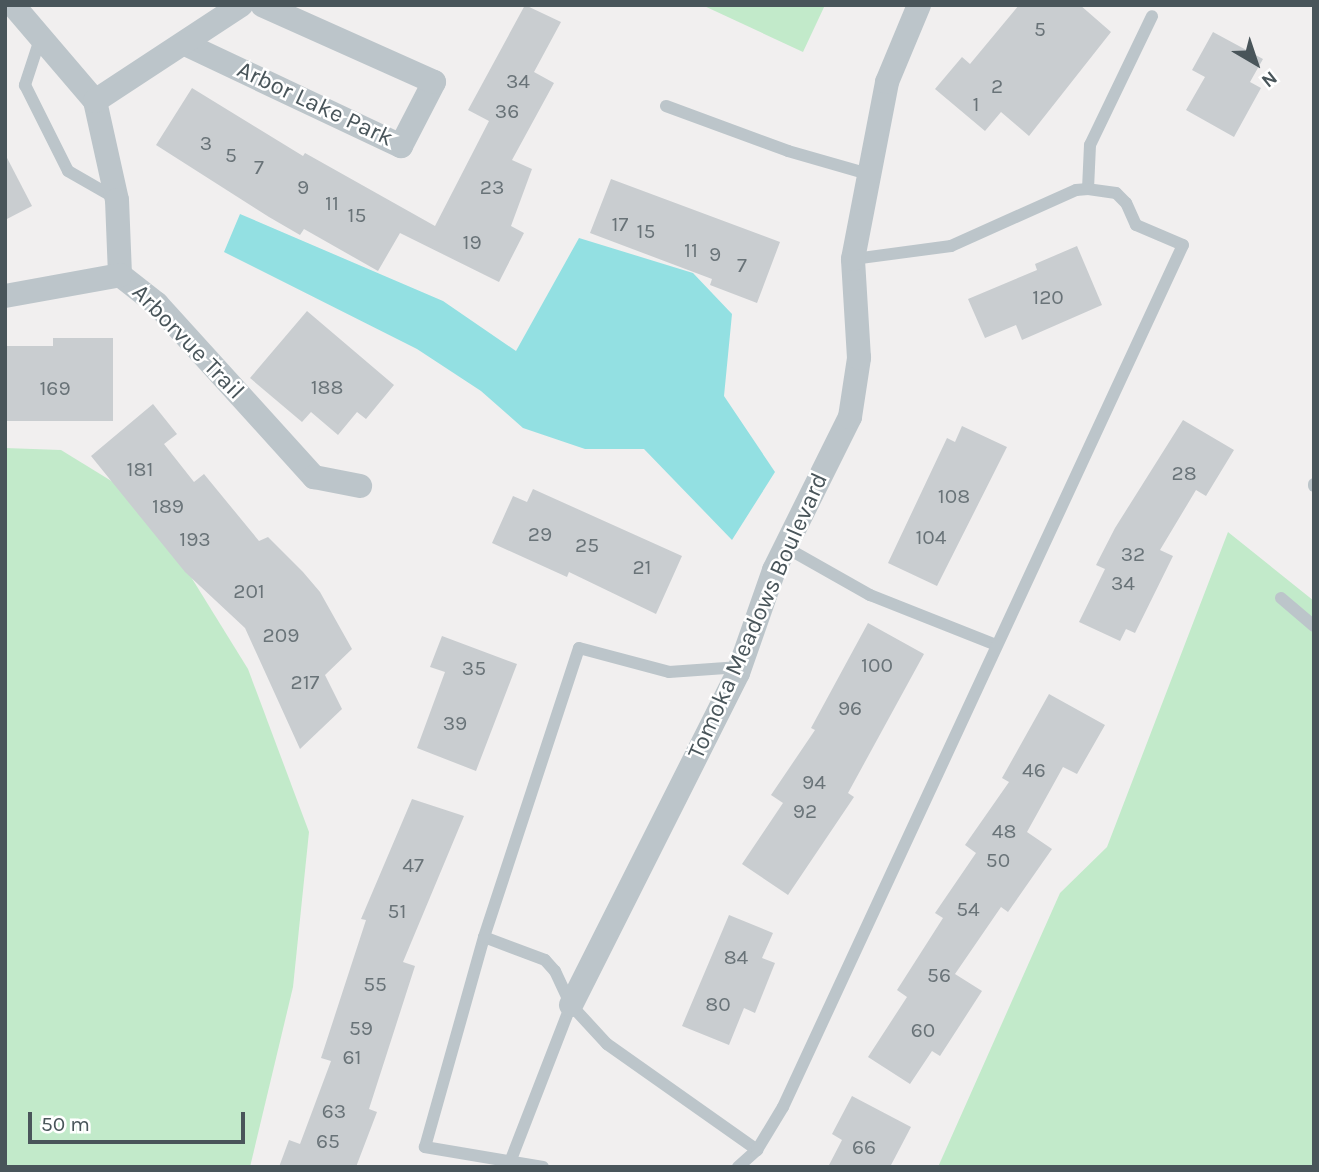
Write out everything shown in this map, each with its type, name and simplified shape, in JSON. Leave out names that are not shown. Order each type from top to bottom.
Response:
[{"type":"street","name":"Arborvue Trail","points":[[13,5],[95,101],[117,200],[120,275],[158,304],[314,477],[360,486]]},
{"type":"street","points":[[95,101],[241,5]]},
{"type":"street","name":"Arbor Lake Park","points":[[185,44],[401,146],[433,82],[262,5]]},
{"type":"street","name":"Tomoka Meadows Boulevard","points":[[571,1006],[740,667],[785,547],[850,416],[859,358],[853,259],[887,82],[919,5]]},
{"type":"street","points":[[5,296],[120,275]]},
{"type":"lane","points":[[1088,189],[1090,145],[1152,16]]},
{"type":"lane","points":[[41,36],[25,85],[68,171],[117,200]]},
{"type":"lane","points":[[666,106],[788,151],[868,174]]},
{"type":"lane","points":[[738,1167],[757,1150],[783,1107],[994,645],[1183,245],[1136,225],[1126,203],[1116,193],[1088,189],[1076,190],[951,246],[853,259]]},
{"type":"lane","points":[[785,547],[870,596],[994,645]]},
{"type":"lane","points":[[1281,598],[1314,626]]},
{"type":"lane","points":[[543,1167],[425,1147],[484,937],[579,648],[669,672],[740,667]]},
{"type":"lane","points":[[484,937],[545,960],[555,971],[571,1006],[607,1044],[757,1150]]},
{"type":"lane","points":[[510,1162],[571,1006]]},
{"type":"green space","points":[[702,5],[825,5],[803,52]]},
{"type":"green space","points":[[5,448],[61,450],[144,501],[248,669],[309,832],[293,987],[250,1167],[5,1167]]},
{"type":"green space","points":[[1228,532],[1314,601],[1314,1167],[938,1167],[1060,893],[1107,847]]},
{"type":"water","points":[[240,214],[443,301],[516,351],[579,238],[693,273],[732,314],[724,396],[775,472],[732,540],[644,449],[585,449],[523,428],[481,391],[417,349],[224,252]]},
{"type":"building","points":[[525,5],[561,22],[534,72],[554,83],[512,160],[532,169],[511,226],[524,233],[499,282],[400,233],[378,271],[304,229],[300,235],[156,145],[192,88],[303,156],[305,153],[435,226],[489,121],[468,110]]},
{"type":"building","points":[[1019,5],[1080,5],[1111,32],[1029,136],[1001,112],[985,131],[935,89],[962,57],[970,64]]},
{"type":"building","points":[[1213,32],[1263,59],[1250,82],[1261,88],[1234,137],[1186,110],[1205,77],[1192,70]]},
{"type":"building","points":[[5,154],[32,206],[5,220]]},
{"type":"building","points":[[611,179],[780,242],[757,303],[710,285],[712,279],[590,233]]},
{"type":"building","points":[[1077,246],[1102,305],[1022,340],[1016,325],[985,338],[968,299],[1037,270],[1035,264]]},
{"type":"building","points":[[307,311],[394,385],[366,419],[357,412],[338,435],[311,412],[302,422],[250,378]]},
{"type":"building","points":[[53,338],[113,338],[113,421],[5,421],[5,346],[53,346]]},
{"type":"building","points":[[153,404],[177,434],[164,444],[194,482],[204,474],[259,541],[268,537],[303,572],[320,592],[352,649],[325,675],[342,709],[300,749],[245,628],[185,572],[91,456]]},
{"type":"building","points":[[1183,420],[1234,450],[1206,496],[1196,490],[1160,550],[1173,556],[1135,633],[1126,629],[1120,641],[1079,622],[1105,569],[1096,565],[1115,528]]},
{"type":"building","points":[[962,426],[1007,447],[937,586],[888,563],[947,438],[955,442]]},
{"type":"building","points":[[533,489],[682,556],[656,614],[569,572],[567,577],[492,543],[513,496],[527,502]]},
{"type":"building","points":[[868,623],[924,654],[848,793],[854,797],[788,895],[742,864],[783,803],[771,795],[815,730],[811,728]]},
{"type":"building","points":[[442,636],[517,664],[476,771],[417,748],[445,672],[430,667]]},
{"type":"building","points":[[1049,694],[1105,725],[1077,774],[1063,767],[1027,832],[1052,849],[1008,912],[1001,907],[955,974],[982,991],[940,1056],[932,1051],[910,1084],[868,1057],[907,997],[897,990],[943,918],[935,913],[976,853],[965,845],[1009,782],[1002,778]]},
{"type":"building","points":[[412,799],[464,816],[403,962],[415,966],[369,1109],[377,1112],[356,1167],[279,1167],[289,1140],[300,1144],[331,1061],[321,1058],[366,920],[361,919]]},
{"type":"building","points":[[729,915],[773,933],[762,958],[775,963],[755,1013],[744,1008],[729,1045],[682,1026]]},
{"type":"building","points":[[852,1096],[911,1127],[890,1167],[828,1167],[842,1140],[832,1134]]}]
